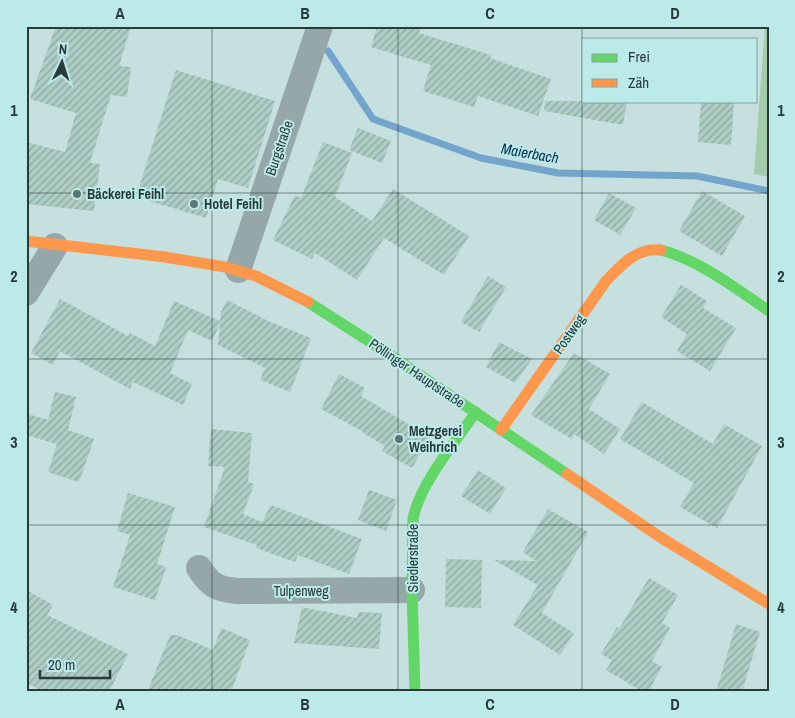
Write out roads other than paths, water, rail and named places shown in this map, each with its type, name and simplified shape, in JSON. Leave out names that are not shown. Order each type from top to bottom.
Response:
[{"type":"street","name":"Burgstraße","points":[[238,270],[320,26]]},
{"type":"street","name":"Pöllinger Hauptstraße","points":[[26,242],[168,258],[238,270],[294,295],[336,319],[660,537],[769,604]]},
{"type":"street","points":[[26,293],[55,246]]},
{"type":"street","name":"Postweg","points":[[501,430],[606,280],[633,255],[647,250],[658,249],[677,254],[700,266],[769,311]]},
{"type":"street","name":"Siedlerstraße","points":[[415,692],[412,590],[413,519],[415,508],[431,478],[476,412]]},
{"type":"street","name":"Tulpenweg","points":[[199,568],[210,583],[223,590],[412,590]]},
{"type":"waterway","name":"Maierbach","points":[[328,51],[373,119],[481,158],[558,173],[697,176],[769,191]]},
{"type":"place","name":"Bäckerei Feihl","points":[[77,194]]},
{"type":"place","name":"Hotel Feihl","points":[[194,204]]},
{"type":"place","name":"Metzgerei Weihrich","points":[[399,439]]}]
